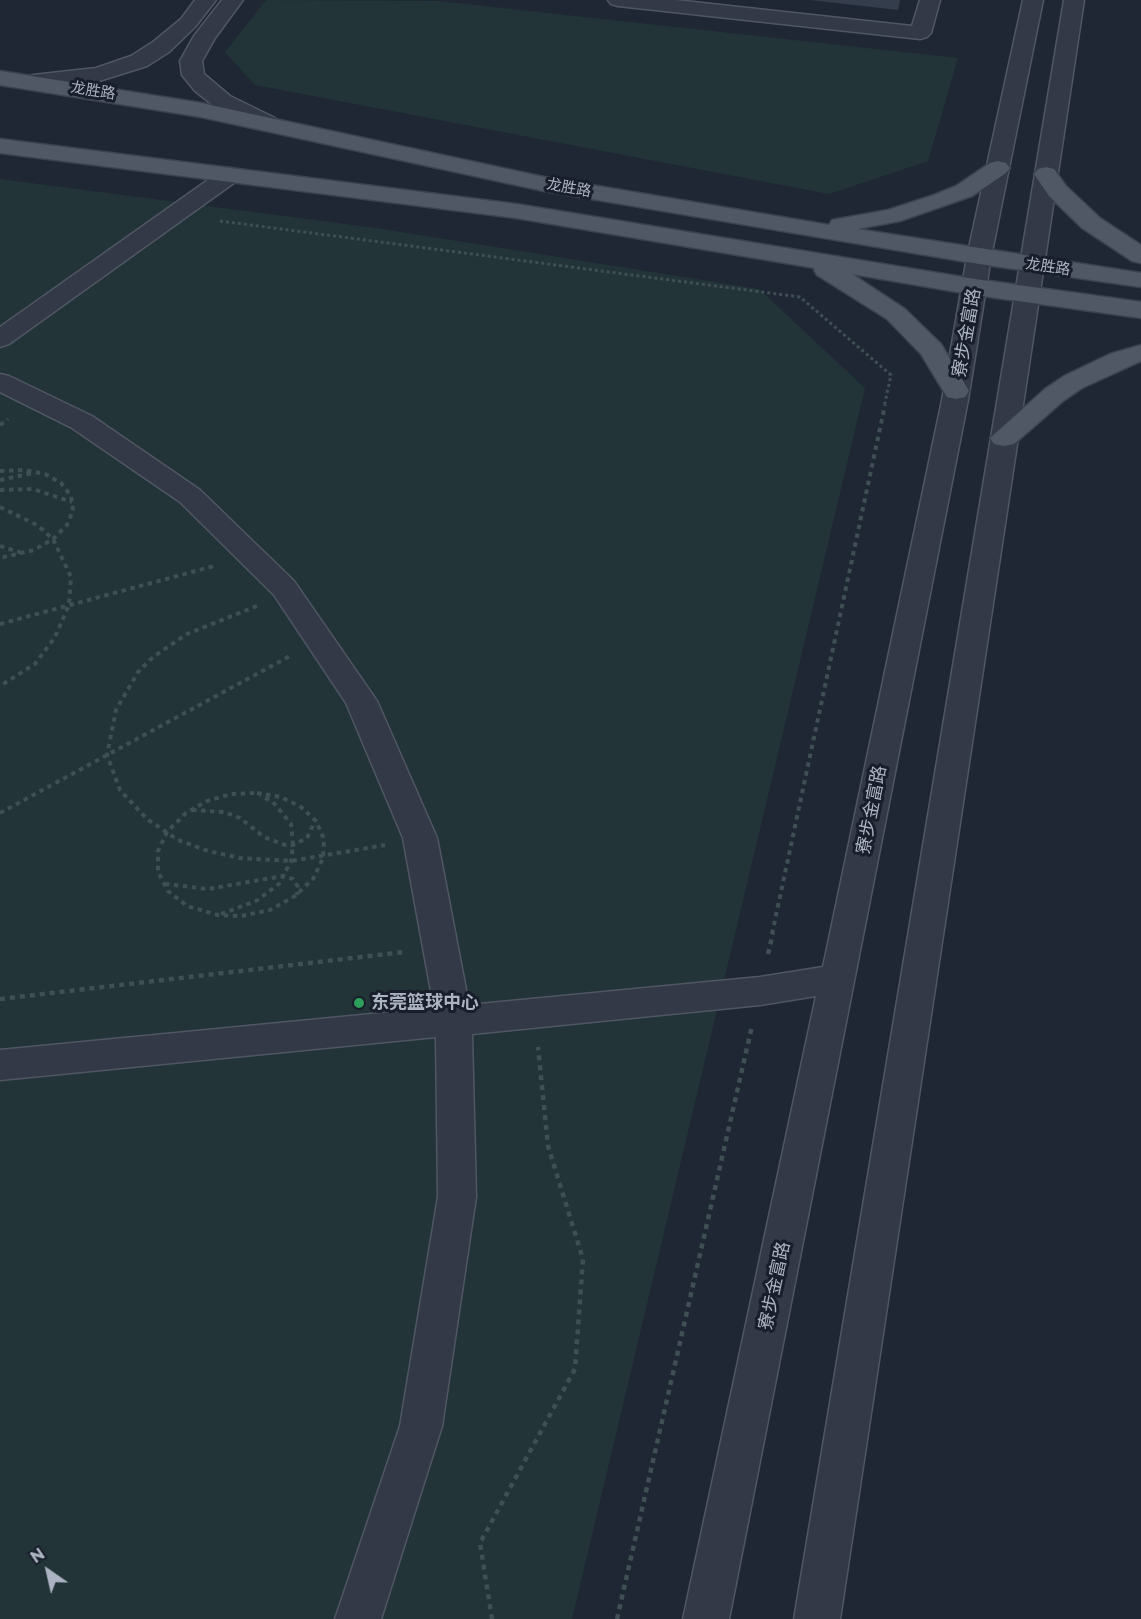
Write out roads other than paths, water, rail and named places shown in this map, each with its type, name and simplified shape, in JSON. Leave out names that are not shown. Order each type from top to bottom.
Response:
[{"type":"main road","name":"龙胜路","points":[[0,78],[111,94],[267,123],[544,184],[804,228],[977,272]]},
{"type":"main road","name":"龙胜路","points":[[0,146],[516,211],[797,257],[977,272],[1029,279],[1141,280]]},
{"type":"main road","points":[[804,228],[864,222],[918,209],[964,190],[998,168]]},
{"type":"main road","points":[[1046,174],[1057,190],[1091,223],[1141,256]]},
{"type":"main road","points":[[797,257],[850,282],[896,314],[932,350],[956,391]]},
{"type":"main road","name":"龙胜路","points":[[1029,279],[1141,310]]},
{"type":"main road","points":[[1004,438],[1054,395],[1073,382],[1119,360],[1141,353]]},
{"type":"street","points":[[33,82],[99,74],[139,61],[161,47],[188,23],[206,0]]},
{"type":"street","points":[[233,0],[205,36],[191,61],[193,75],[203,87],[222,100],[267,123]]},
{"type":"street","points":[[618,0],[920,33],[930,0]]},
{"type":"street","name":"寮步金富路","points":[[706,1619],[838,979],[1033,0]]},
{"type":"street","points":[[817,1619],[1074,0]]},
{"type":"street","points":[[0,339],[230,175]]},
{"type":"street","points":[[0,382],[82,422],[189,496],[289,596],[361,701],[420,838],[454,1021],[457,1197],[421,1426],[358,1619]]},
{"type":"street","points":[[0,1065],[760,991],[838,979]]},
{"type":"place","name":"东莞篮球中心","points":[[359,1003]]}]
